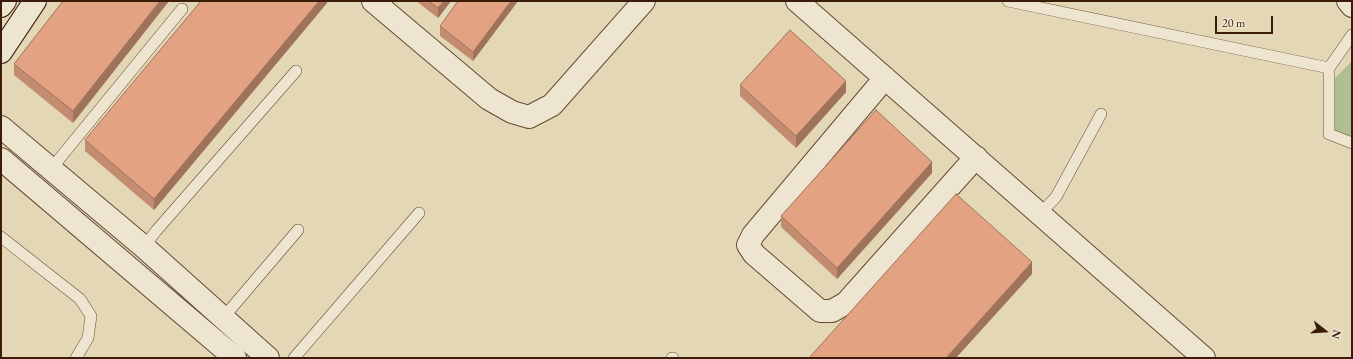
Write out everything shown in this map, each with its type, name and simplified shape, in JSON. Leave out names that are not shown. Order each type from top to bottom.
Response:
[{"type":"street","points":[[1,6],[5,1]]},
{"type":"street","points":[[1,52],[35,1]]},
{"type":"street","points":[[373,1],[489,98],[512,112],[529,117],[552,105],[644,1]]},
{"type":"street","points":[[797,1],[1204,358]]},
{"type":"street","points":[[1348,1],[1352,6]]},
{"type":"street","points":[[885,78],[753,235],[748,245],[754,254],[820,311],[832,311],[846,303],[976,158]]},
{"type":"street","points":[[1,127],[144,247],[268,358]]},
{"type":"street","points":[[1,159],[235,358]]},
{"type":"lane","points":[[1008,1],[1329,68]]},
{"type":"lane","points":[[51,169],[182,9]]},
{"type":"lane","points":[[1352,35],[1329,68],[1329,134],[1352,143]]},
{"type":"lane","points":[[144,247],[156,231],[296,71]]},
{"type":"lane","points":[[1040,214],[1056,197],[1101,114]]},
{"type":"lane","points":[[294,358],[419,213]]},
{"type":"lane","points":[[223,318],[298,230]]},
{"type":"lane","points":[[1,237],[80,299],[91,316],[88,338],[76,358]]},
{"type":"green space","points":[[1352,61],[1352,138],[1332,130],[1335,78]]},
{"type":"building","points":[[63,1],[160,1],[73,111],[14,64]]},
{"type":"building","points":[[201,1],[319,1],[154,199],[85,140]]},
{"type":"building","points":[[428,1],[444,1],[438,8]]},
{"type":"building","points":[[458,1],[511,1],[473,52],[440,26]]},
{"type":"building","points":[[790,30],[846,81],[796,136],[740,85]]},
{"type":"building","points":[[876,110],[932,162],[837,268],[781,216]]},
{"type":"building","points":[[956,194],[1032,262],[946,358],[809,358]]}]
